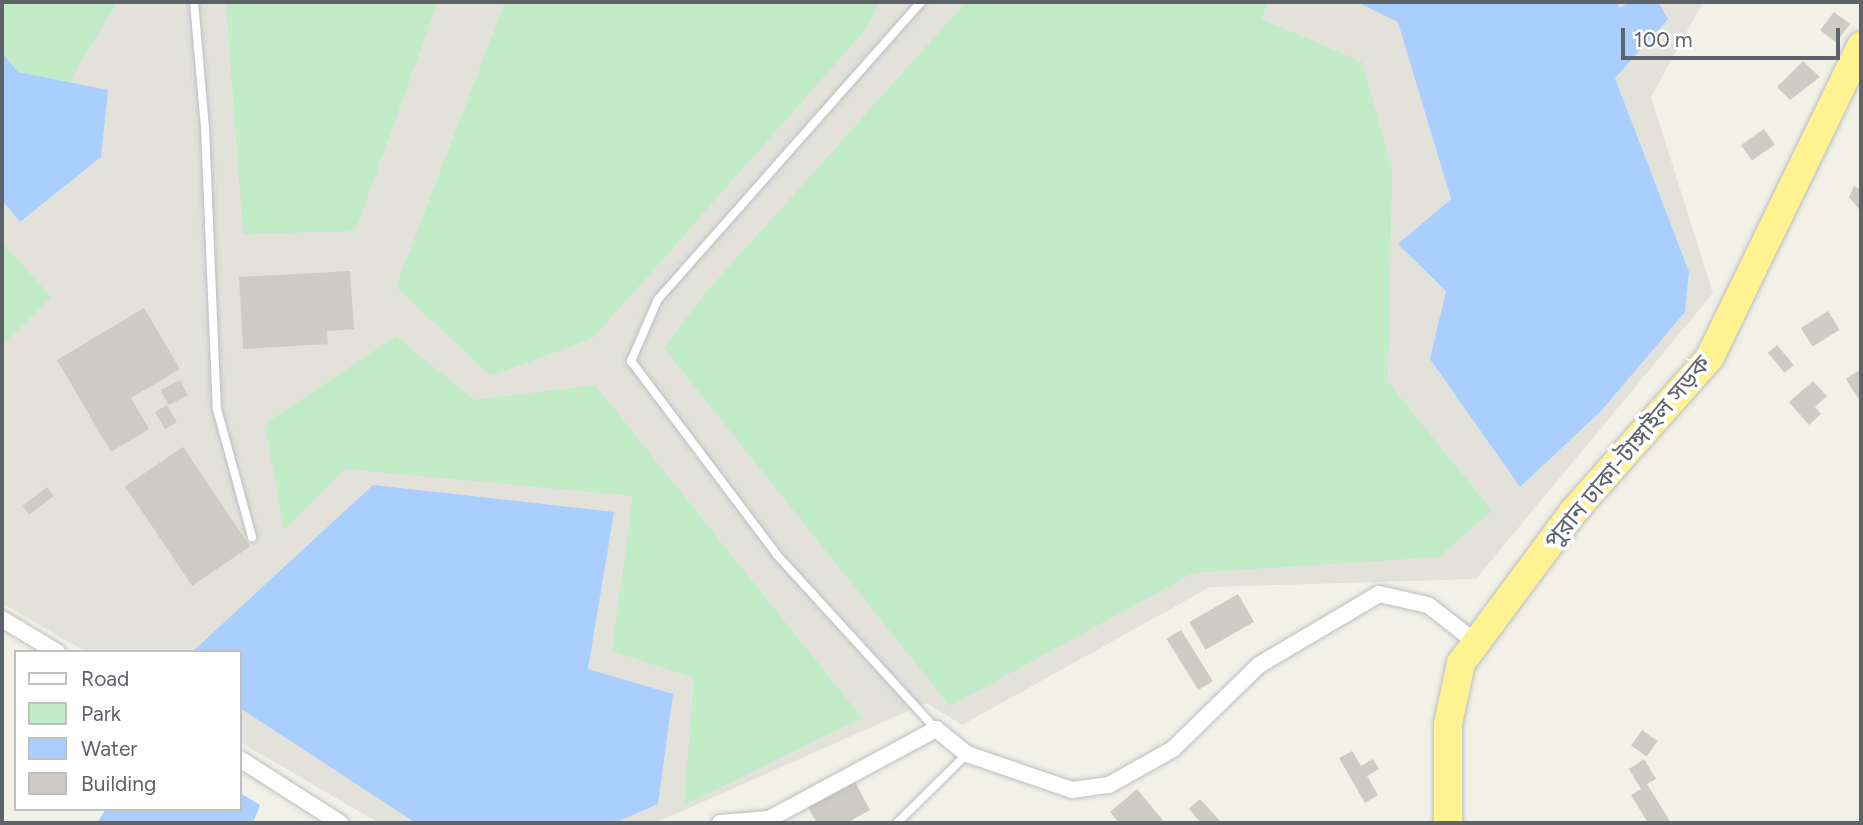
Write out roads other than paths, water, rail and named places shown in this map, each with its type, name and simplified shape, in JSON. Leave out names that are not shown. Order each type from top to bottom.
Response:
[{"type":"highway","name":"পুরান ঢাকা-টাঙ্গাইল সড়ক","points":[[1448,823],[1448,724],[1461,663],[1473,640],[1573,512],[1710,357],[1861,46]]},
{"type":"street","points":[[720,823],[769,819],[936,729],[967,754],[1072,790],[1109,785],[1173,749],[1259,665],[1379,594],[1428,605],[1473,640]]},
{"type":"street","points":[[2,619],[54,650]]},
{"type":"street","points":[[242,760],[340,823]]},
{"type":"lane","points":[[194,2],[205,128],[217,409],[252,537]]},
{"type":"lane","points":[[921,2],[657,299],[631,361],[777,555],[936,729]]},
{"type":"lane","points":[[897,823],[967,754]]},
{"type":"water","points":[[1357,2],[1616,2],[1620,8],[1629,2],[1658,2],[1668,19],[1615,78],[1689,272],[1685,312],[1601,411],[1520,487],[1430,359],[1446,291],[1398,244],[1451,199],[1398,22]]},
{"type":"water","points":[[2,52],[18,72],[108,90],[101,157],[20,222],[2,200]]},
{"type":"water","points":[[373,485],[614,512],[588,669],[673,694],[658,804],[614,823],[416,823],[242,709],[242,650],[194,650]]},
{"type":"water","points":[[242,794],[260,805],[253,823],[97,823],[105,811],[242,811]]}]
